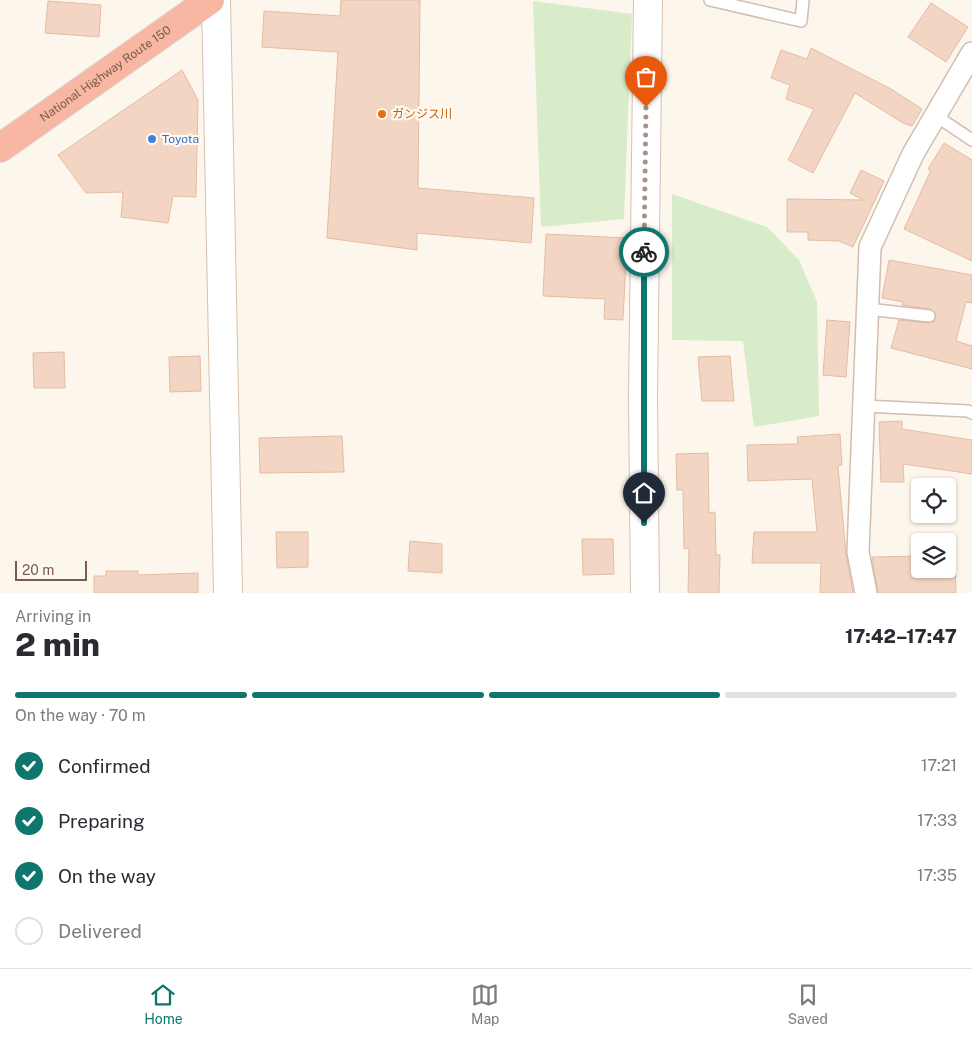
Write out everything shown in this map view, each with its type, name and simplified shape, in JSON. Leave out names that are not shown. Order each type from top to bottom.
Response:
[{"type":"highway","name":"National Highway Route 150","points":[[0,148],[210,0]]},
{"type":"street","points":[[216,0],[228,593]]},
{"type":"street","points":[[645,593],[643,452],[644,230],[648,0]]},
{"type":"street","points":[[866,593],[858,552],[870,247],[913,154],[972,54]]},
{"type":"lane","points":[[710,0],[801,21],[803,0]]},
{"type":"lane","points":[[936,116],[972,140]]},
{"type":"lane","points":[[868,309],[929,316]]},
{"type":"lane","points":[[864,406],[968,411],[972,413]]},
{"type":"green space","points":[[533,1],[632,14],[624,219],[541,227]]},
{"type":"green space","points":[[672,194],[767,227],[799,260],[817,302],[819,416],[754,427],[743,341],[672,340]]},
{"type":"building","points":[[341,0],[420,0],[418,188],[534,198],[531,243],[417,233],[417,250],[327,238],[338,52],[262,47],[264,11],[340,16]]},
{"type":"building","points":[[48,1],[101,5],[99,37],[45,33]]},
{"type":"building","points":[[931,3],[968,27],[946,62],[908,37]]},
{"type":"building","points":[[811,48],[891,89],[922,109],[912,126],[903,123],[855,93],[813,173],[788,160],[814,109],[786,99],[790,85],[771,78],[781,50],[807,59]]},
{"type":"building","points":[[182,70],[198,100],[196,197],[173,196],[168,223],[121,217],[123,192],[86,193],[58,155]]},
{"type":"building","points":[[944,143],[972,160],[972,261],[904,229],[931,170],[928,169]]},
{"type":"building","points":[[861,170],[884,181],[853,247],[839,241],[808,240],[808,232],[787,232],[787,199],[863,200],[850,193]]},
{"type":"building","points":[[546,234],[627,238],[623,320],[604,319],[605,299],[543,296]]},
{"type":"building","points":[[889,260],[972,275],[972,303],[966,302],[956,341],[972,346],[972,369],[891,348],[899,320],[929,323],[935,321],[936,316],[930,309],[902,305],[903,302],[882,298]]},
{"type":"building","points":[[827,320],[850,322],[846,377],[823,375]]},
{"type":"building","points":[[64,352],[65,388],[34,388],[33,353]]},
{"type":"building","points":[[200,356],[201,391],[170,392],[169,357]]},
{"type":"building","points":[[730,356],[734,401],[702,401],[698,357]]},
{"type":"building","points":[[902,421],[902,429],[972,440],[972,474],[903,464],[904,482],[881,482],[879,422]]},
{"type":"building","points":[[840,434],[842,465],[838,466],[846,554],[853,593],[820,593],[821,563],[752,563],[754,532],[817,532],[812,479],[748,481],[747,445],[798,444],[797,437]]},
{"type":"building","points":[[342,436],[344,472],[260,473],[259,438]]},
{"type":"building","points":[[708,453],[709,513],[715,512],[716,555],[720,555],[719,593],[688,593],[689,548],[684,549],[683,490],[677,490],[676,454]]},
{"type":"building","points":[[276,532],[308,532],[308,567],[277,568]]},
{"type":"building","points":[[582,539],[613,539],[614,574],[583,575]]},
{"type":"building","points":[[410,541],[442,544],[442,573],[408,571]]},
{"type":"building","points":[[911,556],[911,578],[956,578],[956,593],[878,593],[872,557]]},
{"type":"building","points":[[106,571],[138,571],[138,575],[198,573],[198,593],[94,593],[94,576],[106,576]]},
{"type":"way so far","points":[[644,252],[646,107]]},
{"type":"place","name":"ガンジス川","points":[[382,114]]},
{"type":"place","name":"Toyota","points":[[152,139]]},
{"type":"route","points":[[644,252],[644,523]]}]
